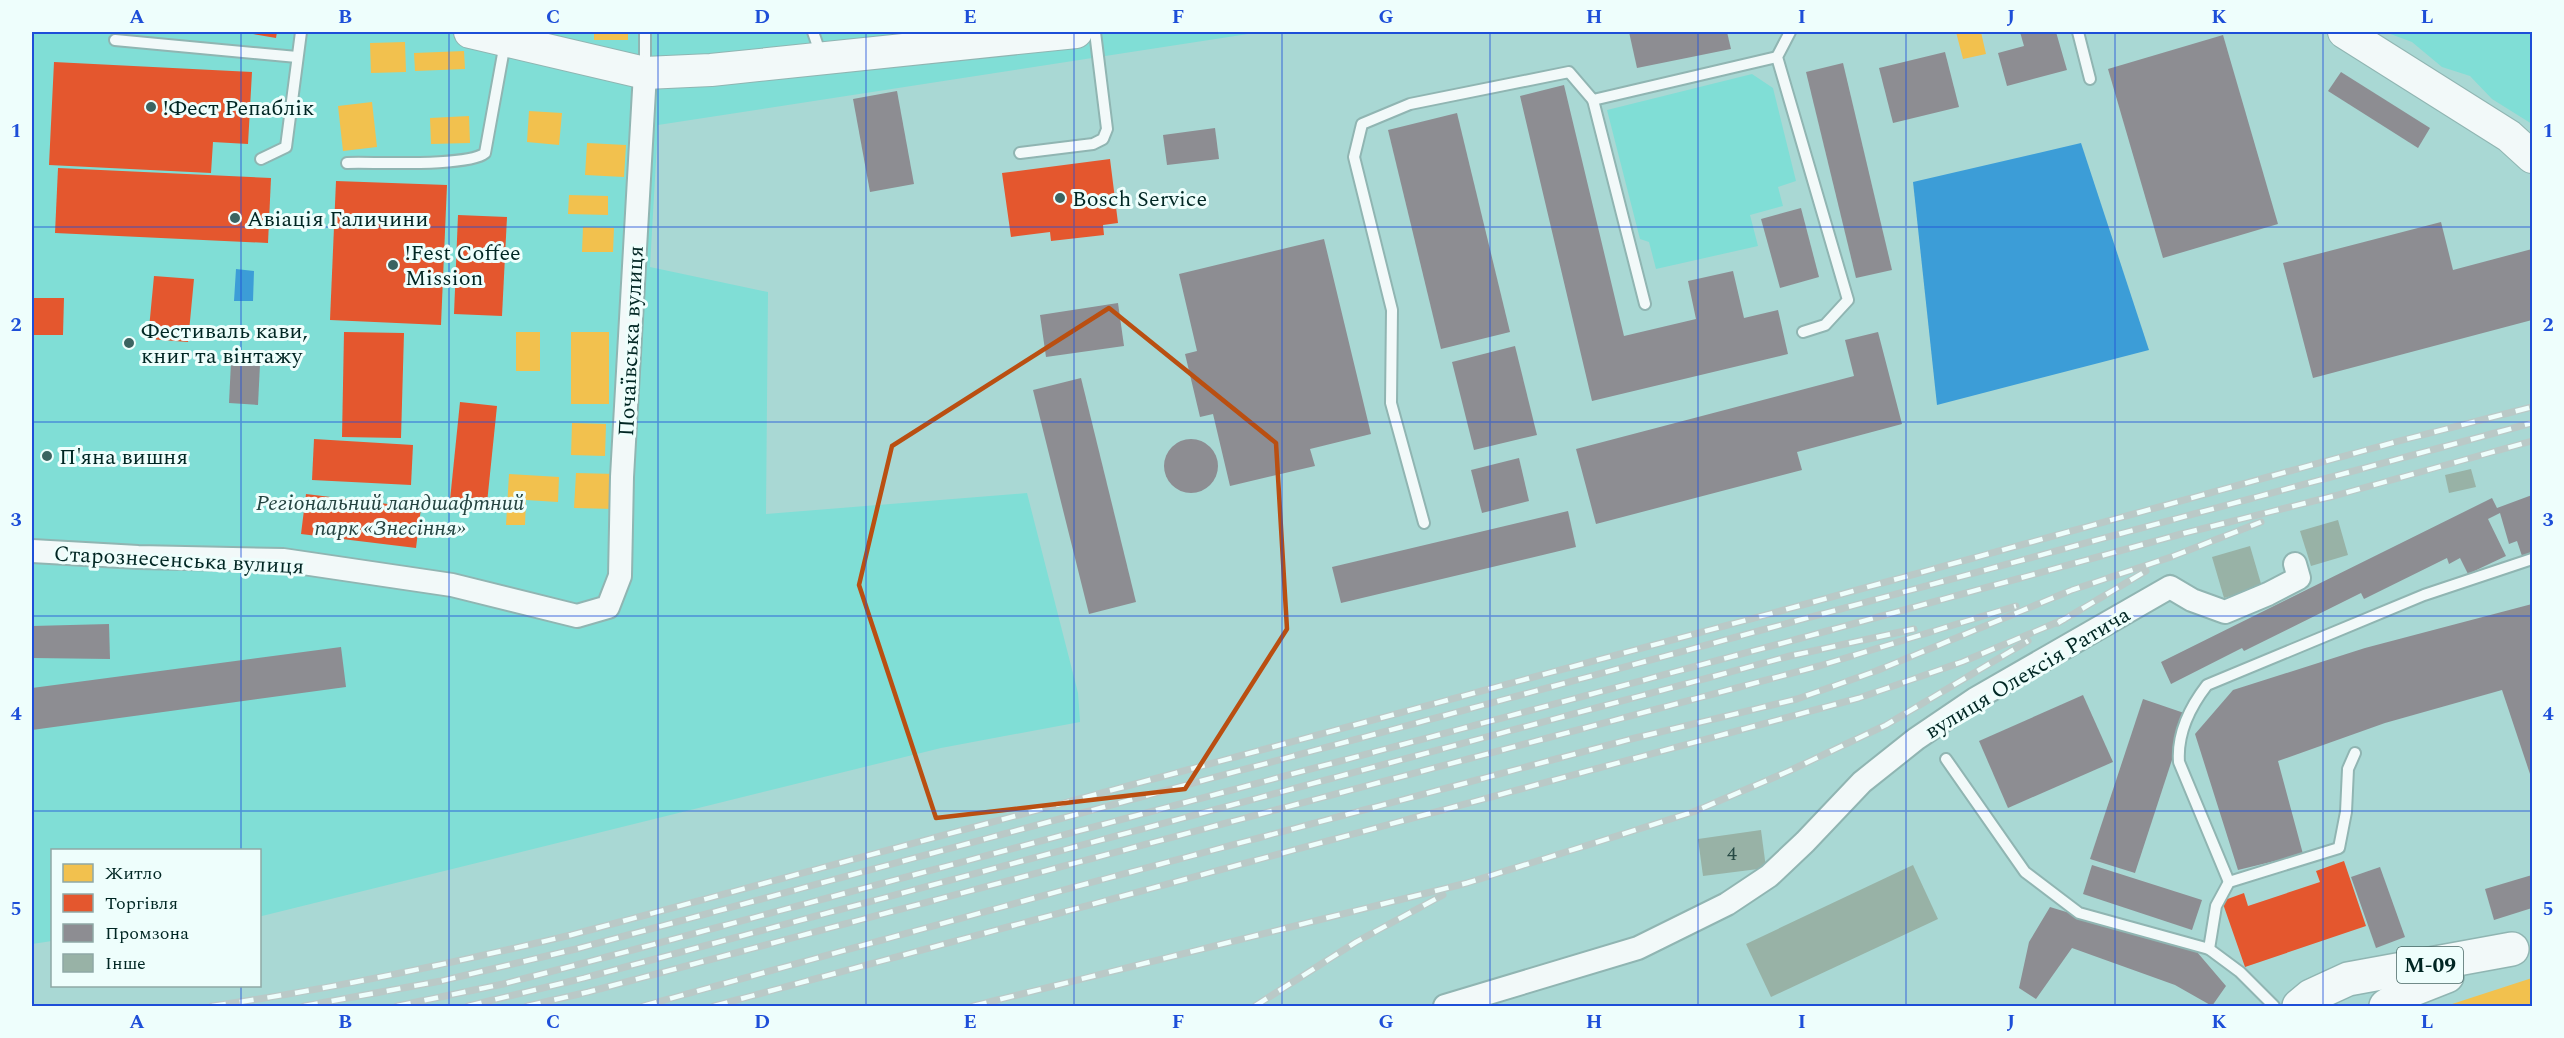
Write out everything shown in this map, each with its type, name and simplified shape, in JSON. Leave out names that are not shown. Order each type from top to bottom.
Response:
[{"type":"main road","name":"М-09","points":[[2299,1006],[2311,996],[2348,980],[2522,945]]},
{"type":"main road","name":"М-09","points":[[2386,1006],[2409,991],[2522,945]]},
{"type":"main road","points":[[2348,980],[2371,994],[2375,1006]]},
{"type":"street","points":[[470,32],[645,73],[711,70],[818,45],[1076,32]]},
{"type":"street","points":[[2344,32],[2509,136],[2532,157]]},
{"type":"street","name":"Почаївська вулиця","points":[[608,607],[620,576],[622,477],[645,73]]},
{"type":"street","name":"Старознесенська вулиця","points":[[32,551],[127,557],[283,560],[452,585],[577,616],[608,607]]},
{"type":"street","name":"вулиця Олексія Ратича","points":[[1445,1006],[1638,948],[1727,904],[1769,876],[1862,782],[1916,739],[1975,699],[2170,587],[2192,600],[2225,612],[2299,578],[2295,564]]},
{"type":"lane","points":[[261,159],[286,147],[301,32]]},
{"type":"lane","points":[[645,32],[645,73]]},
{"type":"lane","points":[[1020,153],[1093,144],[1103,140],[1107,129],[1095,32]]},
{"type":"lane","points":[[1790,32],[1777,57],[1848,300],[1825,325],[1803,332]]},
{"type":"lane","points":[[2078,32],[2090,80]]},
{"type":"lane","points":[[115,40],[297,57]]},
{"type":"lane","points":[[348,163],[457,161],[479,158],[485,153],[506,40]]},
{"type":"lane","points":[[1593,100],[1777,57]]},
{"type":"lane","points":[[1424,523],[1391,403],[1392,310],[1354,157],[1362,124],[1410,104],[1569,72],[1593,100],[1645,304]]},
{"type":"lane","points":[[2229,882],[2179,762],[2178,748],[2191,706],[2207,685],[2424,595],[2532,559]]},
{"type":"lane","points":[[2209,949],[2216,906],[2229,882],[2339,848],[2346,812],[2348,769],[2355,753]]},
{"type":"lane","points":[[1946,759],[2025,872],[2079,913],[2209,949],[2240,972],[2274,1006]]},
{"type":"highlighted area","points":[[1109,308],[1276,443],[1287,629],[1185,789],[936,818],[859,585],[892,446]]},
{"type":"green space","name":"Регіональний ландшафтний парк «Знесіння»","points":[[32,32],[1261,32],[658,125],[650,267],[768,292],[766,514],[1027,493],[1078,693],[1080,722],[941,748],[262,916],[261,849],[51,849],[51,941],[32,944]]},
{"type":"green space","points":[[2385,32],[2532,32],[2532,124],[2492,99],[2470,76],[2442,67],[2412,42]]},
{"type":"green space","points":[[1752,74],[1773,88],[1796,181],[1778,187],[1783,206],[1750,215],[1758,246],[1656,269],[1649,242],[1640,239],[1607,110]]},
{"type":"shaded area","points":[[2081,143],[2149,350],[1937,405],[1913,182]]},
{"type":"shaded area","points":[[236,269],[254,271],[253,301],[234,301]]},
{"type":"building: Житло","points":[[594,32],[628,32],[628,40],[594,40]]},
{"type":"building: Житло","points":[[1956,32],[1981,32],[1986,54],[1963,59]]},
{"type":"building: Житло","points":[[405,42],[406,72],[371,73],[370,43]]},
{"type":"building: Житло","points":[[464,51],[465,69],[415,71],[414,53]]},
{"type":"building: Житло","points":[[372,102],[377,147],[343,151],[338,106]]},
{"type":"building: Житло","points":[[529,111],[562,113],[559,145],[527,142]]},
{"type":"building: Житло","points":[[469,116],[470,143],[431,144],[430,118]]},
{"type":"building: Житло","points":[[587,143],[626,145],[624,177],[585,175]]},
{"type":"building: Житло","points":[[569,195],[608,196],[608,215],[568,214]]},
{"type":"building: Житло","points":[[583,227],[614,228],[613,252],[582,252]]},
{"type":"building: Житло","points":[[516,332],[540,332],[540,371],[516,371]]},
{"type":"building: Житло","points":[[571,332],[609,332],[609,404],[571,404]]},
{"type":"building: Житло","points":[[572,423],[606,424],[605,456],[571,455]]},
{"type":"building: Житло","points":[[576,473],[616,474],[614,509],[574,508]]},
{"type":"building: Житло","points":[[509,474],[559,477],[558,502],[526,500],[525,525],[506,525]]},
{"type":"building: Житло","points":[[2532,978],[2532,1006],[2446,1006]]},
{"type":"building: Торгівля","points":[[253,32],[277,32],[276,38],[253,34]]},
{"type":"building: Торгівля","name":"!Фест Репаблік","points":[[54,62],[252,72],[248,144],[213,142],[211,173],[49,165]]},
{"type":"building: Торгівля","name":"Bosch Service","points":[[1110,159],[1118,223],[1103,225],[1104,235],[1051,241],[1050,232],[1011,237],[1002,173]]},
{"type":"building: Торгівля","points":[[58,168],[271,178],[268,243],[55,233]]},
{"type":"building: Торгівля","points":[[336,181],[447,185],[441,325],[330,320]]},
{"type":"building: Торгівля","points":[[458,215],[507,217],[502,316],[454,314]]},
{"type":"building: Торгівля","points":[[154,276],[194,279],[188,342],[148,339]]},
{"type":"building: Торгівля","points":[[32,298],[64,298],[63,335],[32,335]]},
{"type":"building: Торгівля","points":[[344,332],[404,333],[401,438],[342,437]]},
{"type":"building: Торгівля","points":[[460,402],[497,406],[487,503],[450,500]]},
{"type":"building: Торгівля","points":[[314,439],[413,445],[411,485],[312,480]]},
{"type":"building: Торгівля","points":[[306,494],[421,508],[416,548],[301,534]]},
{"type":"building: Торгівля","points":[[2344,861],[2366,926],[2245,967],[2222,901],[2244,893],[2248,906],[2320,882],[2316,871]]},
{"type":"building: Промзона","points":[[1629,32],[1727,32],[1731,49],[1637,68]]},
{"type":"building: Промзона","points":[[2020,32],[2056,32],[2067,70],[2007,86],[1998,53],[2024,46]]},
{"type":"building: Промзона","points":[[2223,35],[2278,224],[2163,258],[2108,69]]},
{"type":"building: Промзона","points":[[1945,52],[1959,107],[1893,123],[1879,68]]},
{"type":"building: Промзона","points":[[1843,63],[1892,270],[1856,278],[1806,72]]},
{"type":"building: Промзона","points":[[2341,72],[2430,128],[2418,148],[2328,91]]},
{"type":"building: Промзона","points":[[1564,85],[1624,336],[1696,319],[1688,281],[1733,271],[1744,318],[1778,310],[1788,354],[1592,401],[1520,96]]},
{"type":"building: Промзона","points":[[897,91],[914,184],[870,192],[853,99]]},
{"type":"building: Промзона","points":[[1457,113],[1510,332],[1441,349],[1388,130]]},
{"type":"building: Промзона","points":[[1215,128],[1219,159],[1167,165],[1163,135]]},
{"type":"building: Промзона","points":[[1801,208],[1819,277],[1780,288],[1761,219]]},
{"type":"building: Промзона","points":[[2441,222],[2453,270],[2532,249],[2532,320],[2313,378],[2283,263]]},
{"type":"building: Промзона","points":[[1324,239],[1371,434],[1310,449],[1315,466],[1230,486],[1213,414],[1200,417],[1185,354],[1197,351],[1179,274]]},
{"type":"building: Промзона","points":[[1118,303],[1124,346],[1046,357],[1040,315]]},
{"type":"building: Промзона","points":[[1878,332],[1902,424],[1797,452],[1802,470],[1596,524],[1576,449],[1854,376],[1845,340]]},
{"type":"building: Промзона","points":[[1515,346],[1537,435],[1474,450],[1452,362]]},
{"type":"building: Промзона","points":[[231,362],[260,364],[258,405],[229,403]]},
{"type":"building: Промзона","points":[[1081,378],[1136,602],[1089,614],[1033,390]]},
{"type":"building: Промзона","points":[[1191,439],[1201,441],[1210,447],[1216,456],[1218,466],[1216,476],[1210,485],[1201,491],[1191,493],[1181,491],[1172,485],[1166,476],[1164,466],[1166,456],[1172,447],[1181,441]]},
{"type":"building: Промзона","points":[[1519,458],[1529,501],[1482,513],[1471,470]]},
{"type":"building: Промзона","points":[[2532,495],[2532,552],[2522,556],[2517,541],[2509,544],[2500,513],[2488,519],[2506,556],[2468,574],[2460,558],[2449,564],[2447,558],[2364,599],[2361,593],[2171,684],[2161,662],[2492,498],[2497,508]]},
{"type":"building: Промзона","points":[[1568,511],[1576,547],[1341,603],[1332,567]]},
{"type":"building: Промзона","points":[[2532,604],[2532,780],[2502,690],[2385,723],[2278,761],[2303,854],[2238,870],[2195,734],[2233,690],[2365,648]]},
{"type":"building: Промзона","points":[[109,624],[110,659],[32,658],[32,626]]},
{"type":"building: Промзона","points":[[341,647],[346,687],[32,730],[32,688]]},
{"type":"building: Промзона","points":[[2083,695],[2113,762],[2008,808],[1979,741]]},
{"type":"building: Промзона","points":[[2143,699],[2187,714],[2135,873],[2090,859]]},
{"type":"building: Промзона","points":[[2092,865],[2202,900],[2192,930],[2083,894]]},
{"type":"building: Промзона","points":[[2380,867],[2405,937],[2376,948],[2351,877]]},
{"type":"building: Промзона","points":[[2532,875],[2532,908],[2494,920],[2485,889]]},
{"type":"building: Промзона","points":[[2050,907],[2197,952],[2226,986],[2212,1006],[2175,985],[2072,948],[2036,999],[2019,988],[2029,942]]},
{"type":"building: Інше","points":[[2471,469],[2476,487],[2449,493],[2445,475]]},
{"type":"building: Інше","points":[[2338,520],[2348,555],[2311,566],[2300,531]]},
{"type":"building: Інше","points":[[2250,546],[2262,587],[2224,598],[2212,557]]},
{"type":"building: Інше","points":[[1761,830],[1766,868],[1703,876],[1698,839]]},
{"type":"building: Інше","points":[[1913,865],[1938,919],[1771,997],[1746,944]]},
{"type":"railway","points":[[212,1006],[392,975],[571,935],[2532,407]]},
{"type":"railway","points":[[304,1006],[441,981],[576,949],[2532,423]]},
{"type":"railway","points":[[397,1006],[503,984],[580,964],[1794,640],[2185,533],[2334,496],[2532,441]]},
{"type":"railway","points":[[643,1006],[1078,886],[1635,738],[1797,699],[1876,671],[2072,590],[2171,557],[2261,522]]},
{"type":"railway","points":[[2058,623],[2146,571]]},
{"type":"railway","points":[[527,1006],[588,992],[1819,666],[2016,606]]},
{"type":"railway","points":[[714,1006],[1859,698],[1962,662],[2065,619]]},
{"type":"railway","points":[[468,1006],[584,978],[1790,656],[1914,629]]},
{"type":"railway","points":[[973,1006],[1467,883],[1693,812],[1789,771],[1886,725],[2028,641]]},
{"type":"railway","points":[[1255,1006],[1356,942],[1443,895]]},
{"type":"place","name":"!Фест Репаблік","points":[[151,107]]},
{"type":"place","name":"Bosch Service","points":[[1060,198]]},
{"type":"place","name":"Авіація Галичини","points":[[235,218]]},
{"type":"place","name":"!Fest Coffee Mission","points":[[393,265]]},
{"type":"place","name":"Фестиваль кави, книг та вінтажу","points":[[129,343]]},
{"type":"place","name":"П'яна вишня","points":[[47,456]]}]
